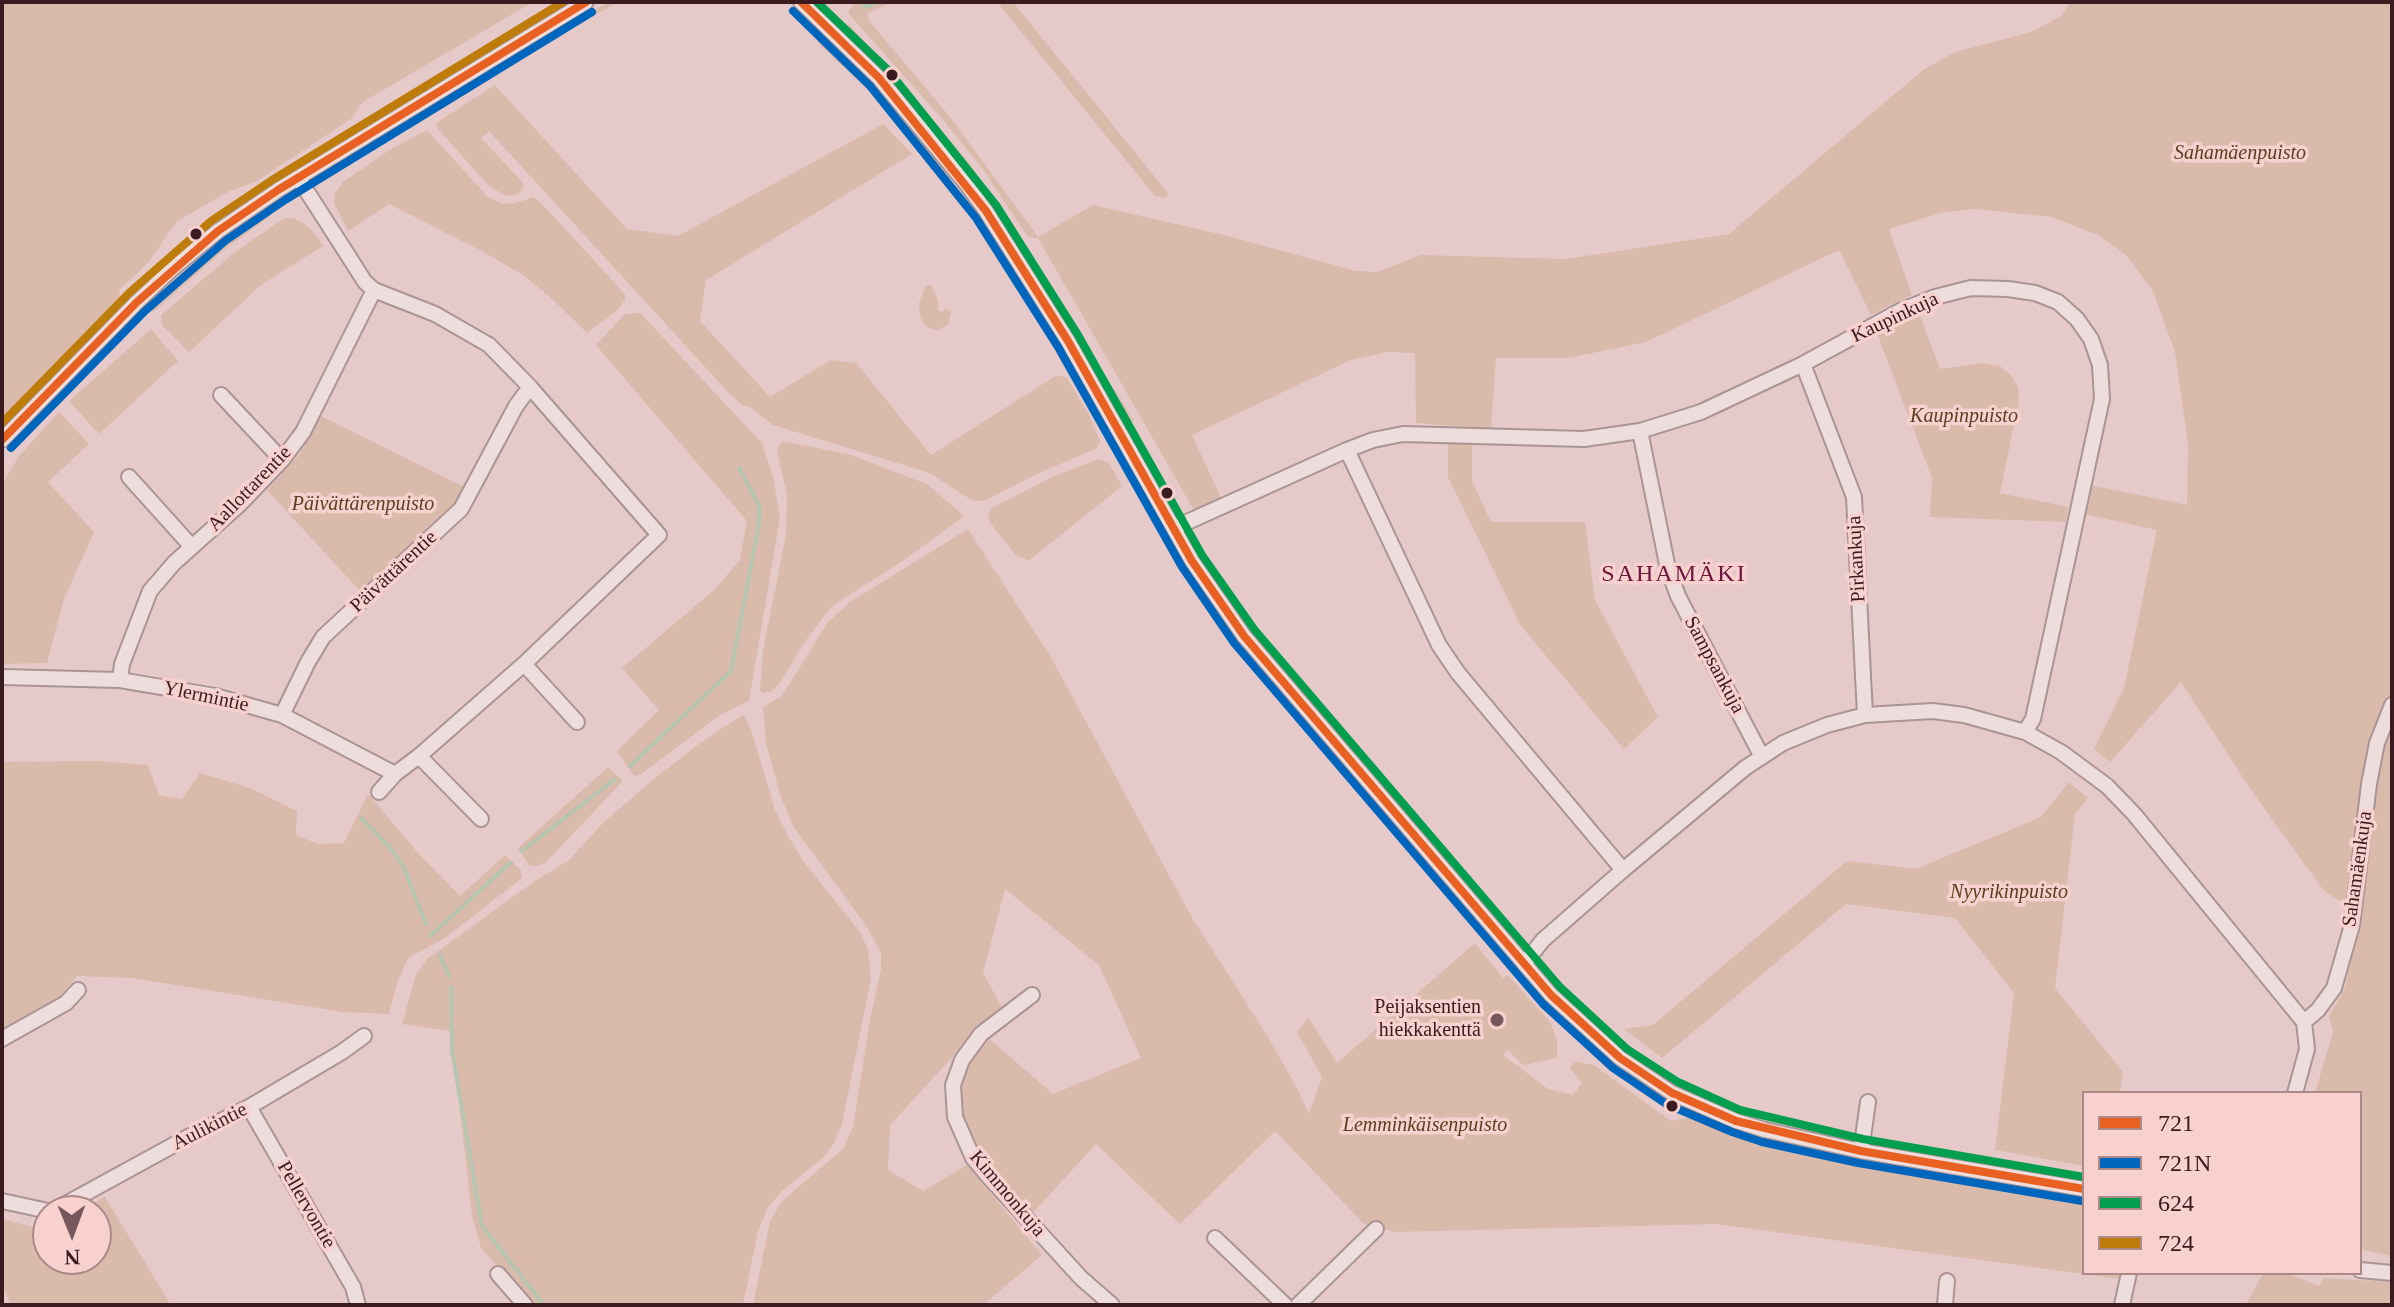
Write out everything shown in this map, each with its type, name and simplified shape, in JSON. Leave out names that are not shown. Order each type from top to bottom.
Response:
[{"type":"street","points":[[2,440],[173,268],[231,222],[278,190],[586,2]]},
{"type":"street","points":[[801,2],[897,98],[986,211],[1068,341],[1214,596],[1244,636],[1551,995],[1620,1058],[1672,1093],[1708,1110],[1765,1130],[1861,1151],[2082,1189]]},
{"type":"street","points":[[299,179],[357,273],[374,290],[435,314],[489,345],[530,387],[659,535],[524,664],[395,774],[379,792]]},
{"type":"street","name":"Kaupinkuja","points":[[1174,528],[1373,440],[1403,434],[1522,440],[1584,439],[1640,431],[1701,412],[1803,364],[1902,310],[1935,297],[1971,288],[2035,293],[2058,302],[2077,319],[2091,339],[2100,365],[2102,399],[2033,719],[2025,732]]},
{"type":"street","name":"Aallottarentie","points":[[120,680],[122,664],[146,598],[174,563],[260,485],[303,432],[374,290]]},
{"type":"street","name":"Pirkankuja","points":[[1803,364],[1854,497],[1865,715]]},
{"type":"street","name":"Päivättärentie","points":[[282,715],[323,637],[461,509],[516,406],[530,387]]},
{"type":"street","points":[[221,395],[282,460]]},
{"type":"street","name":"Sampsankuja","points":[[1640,431],[1668,569],[1678,596],[1762,757]]},
{"type":"street","points":[[1347,450],[1439,645],[1458,673],[1623,870]]},
{"type":"street","points":[[129,477],[192,547]]},
{"type":"street","points":[[524,664],[577,722]]},
{"type":"street","name":"Ylermintie","points":[[2,677],[120,680],[215,696],[282,715],[395,774]]},
{"type":"street","name":"Sahamäenkuja","points":[[2304,1022],[2318,1010],[2334,988],[2352,925],[2369,784],[2377,743],[2392,705]]},
{"type":"street","points":[[1524,964],[1543,940],[1623,870],[1762,757],[1798,737],[1865,715],[1933,711],[1964,715],[2025,732],[2089,770],[2134,814],[2304,1022],[2307,1049],[2296,1091]]},
{"type":"street","points":[[419,756],[481,819]]},
{"type":"street","points":[[2,1039],[66,1003],[78,990]]},
{"type":"street","name":"Kimmonkuja","points":[[1032,995],[981,1034],[962,1060],[953,1085],[955,1117],[973,1158],[988,1176],[1081,1278],[1112,1305]]},
{"type":"street","name":"Aulikintie","points":[[80,1195],[249,1107],[364,1036]]},
{"type":"street","points":[[1861,1151],[1868,1102]]},
{"type":"street","name":"Pellervontie","points":[[249,1107],[353,1287],[358,1305]]},
{"type":"street","name":"Aulikintie","points":[[2,1201],[32,1207]]},
{"type":"street","points":[[1298,1305],[1376,1229]]},
{"type":"street","points":[[1215,1238],[1285,1305]]},
{"type":"street","points":[[2362,1270],[2390,1272]]},
{"type":"street","points":[[498,1274],[525,1305]]},
{"type":"street","points":[[2122,1305],[2129,1275]]},
{"type":"street","points":[[1945,1305],[1947,1281]]},
{"type":"green space","points":[[2,2],[533,2],[363,102],[351,119],[257,181],[230,191],[177,221],[148,263],[119,290],[123,315],[2,440]]},
{"type":"green space","points":[[609,2],[617,3],[549,40],[543,37]]},
{"type":"green space","name":"Sahamäenpuisto","points":[[854,2],[893,2],[868,13],[869,21],[951,118],[1038,237],[1093,205],[1224,235],[1356,271],[1377,272],[1421,255],[1566,259],[1729,234],[1923,70],[1955,52],[2031,32],[2061,16],[2070,2],[2392,2],[2392,1256],[2362,1249],[2362,1091],[2316,1091],[2333,1032],[2329,1016],[2345,988],[2361,909],[2349,906],[2324,891],[2251,790],[2181,682],[2110,762],[2094,749],[2124,688],[2157,530],[2084,514],[2090,485],[2187,505],[2188,444],[2175,352],[2153,291],[2126,255],[2098,235],[2051,217],[1975,209],[1940,213],[1889,229],[1912,295],[1871,315],[1839,250],[1646,342],[1568,358],[1496,358],[1491,429],[1416,423],[1415,353],[1388,352],[1351,360],[1192,435],[1221,498],[1195,512],[1038,238],[1028,237],[982,168],[848,13]]},
{"type":"green space","points":[[997,2],[1013,2],[1168,193],[1166,198],[1155,196]]},
{"type":"green space","points":[[847,22],[890,70],[886,74],[850,34]]},
{"type":"green space","points":[[820,39],[894,109],[952,177],[947,180],[886,107],[817,42]]},
{"type":"green space","points":[[528,46],[531,52],[494,72],[473,90],[411,128],[407,121],[471,78]]},
{"type":"green space","points":[[495,85],[627,229],[678,236],[883,124],[912,154],[706,280],[700,321],[770,397],[831,360],[856,363],[931,455],[1057,375],[1067,378],[1089,415],[1100,441],[1097,448],[984,501],[973,501],[930,473],[773,425],[729,393],[489,131],[481,138],[524,184],[517,194],[506,196],[489,186],[438,129],[436,125],[439,121]]},
{"type":"green space","points":[[904,86],[966,159],[998,204],[1134,421],[1128,424],[1000,218],[941,137],[900,90]]},
{"type":"green space","points":[[427,130],[488,197],[503,204],[534,197],[544,206],[625,294],[625,300],[616,311],[587,333],[523,275],[389,204],[348,231],[334,203],[335,193],[343,182],[391,149]]},
{"type":"green space","points":[[967,198],[1053,332],[1049,335],[963,201]]},
{"type":"green space","points":[[271,211],[270,216],[224,250],[153,312],[148,308],[212,252]]},
{"type":"green space","points":[[284,218],[293,218],[304,224],[323,246],[261,285],[189,352],[162,325],[161,315],[234,253]]},
{"type":"green space","points":[[926,285],[931,285],[938,300],[938,311],[946,308],[951,313],[948,324],[937,331],[925,326],[920,316],[919,303]]},
{"type":"green space","name":"Kaupinpuisto","points":[[1918,310],[1940,369],[1983,363],[2000,366],[2010,374],[2018,387],[2019,400],[2000,493],[2068,507],[2066,522],[1930,517],[1932,478],[1876,331]]},
{"type":"green space","points":[[640,313],[762,443],[773,476],[780,518],[749,701],[720,715],[641,774],[634,776],[617,751],[659,710],[622,668],[713,591],[740,560],[747,521],[596,345],[625,314]]},
{"type":"green space","points":[[151,329],[178,361],[99,434],[69,401]]},
{"type":"green space","points":[[59,412],[89,444],[48,482],[94,532],[64,599],[47,663],[2,664],[2,484],[19,456]]},
{"type":"green space","name":"Päivättärenpuisto","points":[[321,416],[464,487],[453,505],[360,591],[267,490],[299,455]]},
{"type":"green space","points":[[1448,438],[1472,440],[1472,481],[1491,522],[1585,522],[1595,600],[1658,717],[1624,749],[1521,626],[1448,477]]},
{"type":"green space","points":[[782,441],[848,454],[927,484],[964,516],[904,560],[832,606],[779,684],[771,692],[762,693],[763,651],[786,535],[787,495],[777,450]]},
{"type":"green space","points":[[1099,459],[1109,463],[1122,486],[1028,561],[1015,554],[991,524],[988,516],[992,508],[1054,476]]},
{"type":"green space","name":"Lemminkäisenpuisto","points":[[968,529],[1052,659],[1191,916],[1268,1037],[1309,1114],[1322,1077],[1297,1032],[1308,1017],[1337,1063],[1475,943],[1503,978],[1508,975],[1550,1022],[1557,1040],[1557,1058],[1523,1065],[1508,1050],[1503,1055],[1548,1089],[1573,1095],[1582,1083],[1570,1068],[1574,1061],[1594,1065],[1671,1121],[1687,1118],[1858,1159],[2082,1199],[2082,1274],[1716,1224],[1396,1232],[1364,1224],[1275,1131],[1180,1224],[1096,1144],[1030,1216],[978,1154],[960,1118],[958,1083],[986,1036],[1053,1094],[1141,1058],[1099,965],[1005,889],[983,973],[1003,1009],[979,1028],[890,1125],[888,1170],[923,1191],[967,1165],[1042,1255],[983,1305],[753,1305],[770,1221],[782,1201],[843,1149],[853,1127],[881,969],[881,953],[867,927],[793,826],[766,744],[763,707],[782,696],[828,622],[850,602]]},
{"type":"green space","points":[[743,715],[751,729],[775,810],[788,836],[804,862],[860,932],[868,949],[871,979],[842,1124],[823,1158],[782,1191],[768,1207],[758,1231],[743,1305],[532,1305],[481,1248],[472,1215],[451,1031],[402,1024],[416,974],[427,959],[569,860],[604,822],[655,778],[708,737]]},
{"type":"green space","points":[[95,761],[148,765],[159,795],[182,799],[200,773],[250,788],[297,811],[296,835],[318,844],[344,843],[368,794],[460,896],[505,855],[521,870],[522,878],[445,938],[408,958],[389,1014],[343,1012],[132,978],[77,976],[45,1014],[2,1033],[2,762]]},
{"type":"green space","points":[[608,767],[622,780],[621,783],[546,862],[530,866],[518,848]]},
{"type":"green space","name":"Nyyrikinpuisto","points":[[2069,782],[2088,798],[2075,814],[2055,988],[2123,1072],[2120,1091],[2082,1091],[2082,1166],[1995,1150],[2014,993],[1955,918],[1846,904],[1662,1058],[1624,1029],[1653,1025],[1847,861],[1916,869],[2041,817]]},
{"type":"green space","points":[[112,1208],[171,1305],[10,1305],[6,1292],[2,1291],[2,1219],[32,1227],[32,1275],[112,1275]]},
{"type":"green space","points":[[2091,1275],[2121,1275],[2120,1279]]},
{"type":"green space","points":[[2262,1275],[2291,1275],[2320,1286],[2323,1278],[2392,1282],[2392,1305],[2246,1305]]},
{"type":"waterway","points":[[864,7],[878,2]]},
{"type":"waterway","points":[[630,766],[731,671],[759,524],[759,505],[739,468]]},
{"type":"waterway","points":[[522,851],[615,779]]},
{"type":"waterway","points":[[361,818],[403,866],[426,924]]},
{"type":"waterway","points":[[430,936],[510,863]]},
{"type":"waterway","points":[[440,955],[449,976]]},
{"type":"waterway","points":[[451,987],[452,1050],[482,1226],[544,1305]]},
{"type":"transit line","name":"724","points":[[2,423],[129,293],[211,221],[272,180],[563,2]]},
{"type":"transit line","name":"721","points":[[2,440],[137,302],[218,231],[278,190],[586,2]]},
{"type":"transit line","name":"721","points":[[801,2],[879,78],[986,211],[1068,341],[1192,561],[1244,636],[1551,995],[1620,1058],[1672,1093],[1736,1121],[1861,1151],[2082,1189]]},
{"type":"transit line","name":"624","points":[[817,2],[888,70],[996,205],[1078,335],[1202,555],[1254,629],[1560,987],[1627,1049],[1678,1082],[1740,1110],[1863,1139],[2082,1177]]},
{"type":"transit line","name":"721N","points":[[793,11],[870,86],[976,218],[1058,347],[1182,567],[1234,643],[1543,1004],[1613,1068],[1666,1104],[1732,1132],[1762,1142],[1858,1163],[2082,1201]]},
{"type":"transit line","name":"721N","points":[[11,448],[145,311],[225,241],[285,200],[592,12]]},
{"type":"place","name":"Peijaksentien hiekkakenttä","points":[[1497,1020]]},
{"type":"district","name":"SAHAMÄKI","points":[[1674,575]]}]
